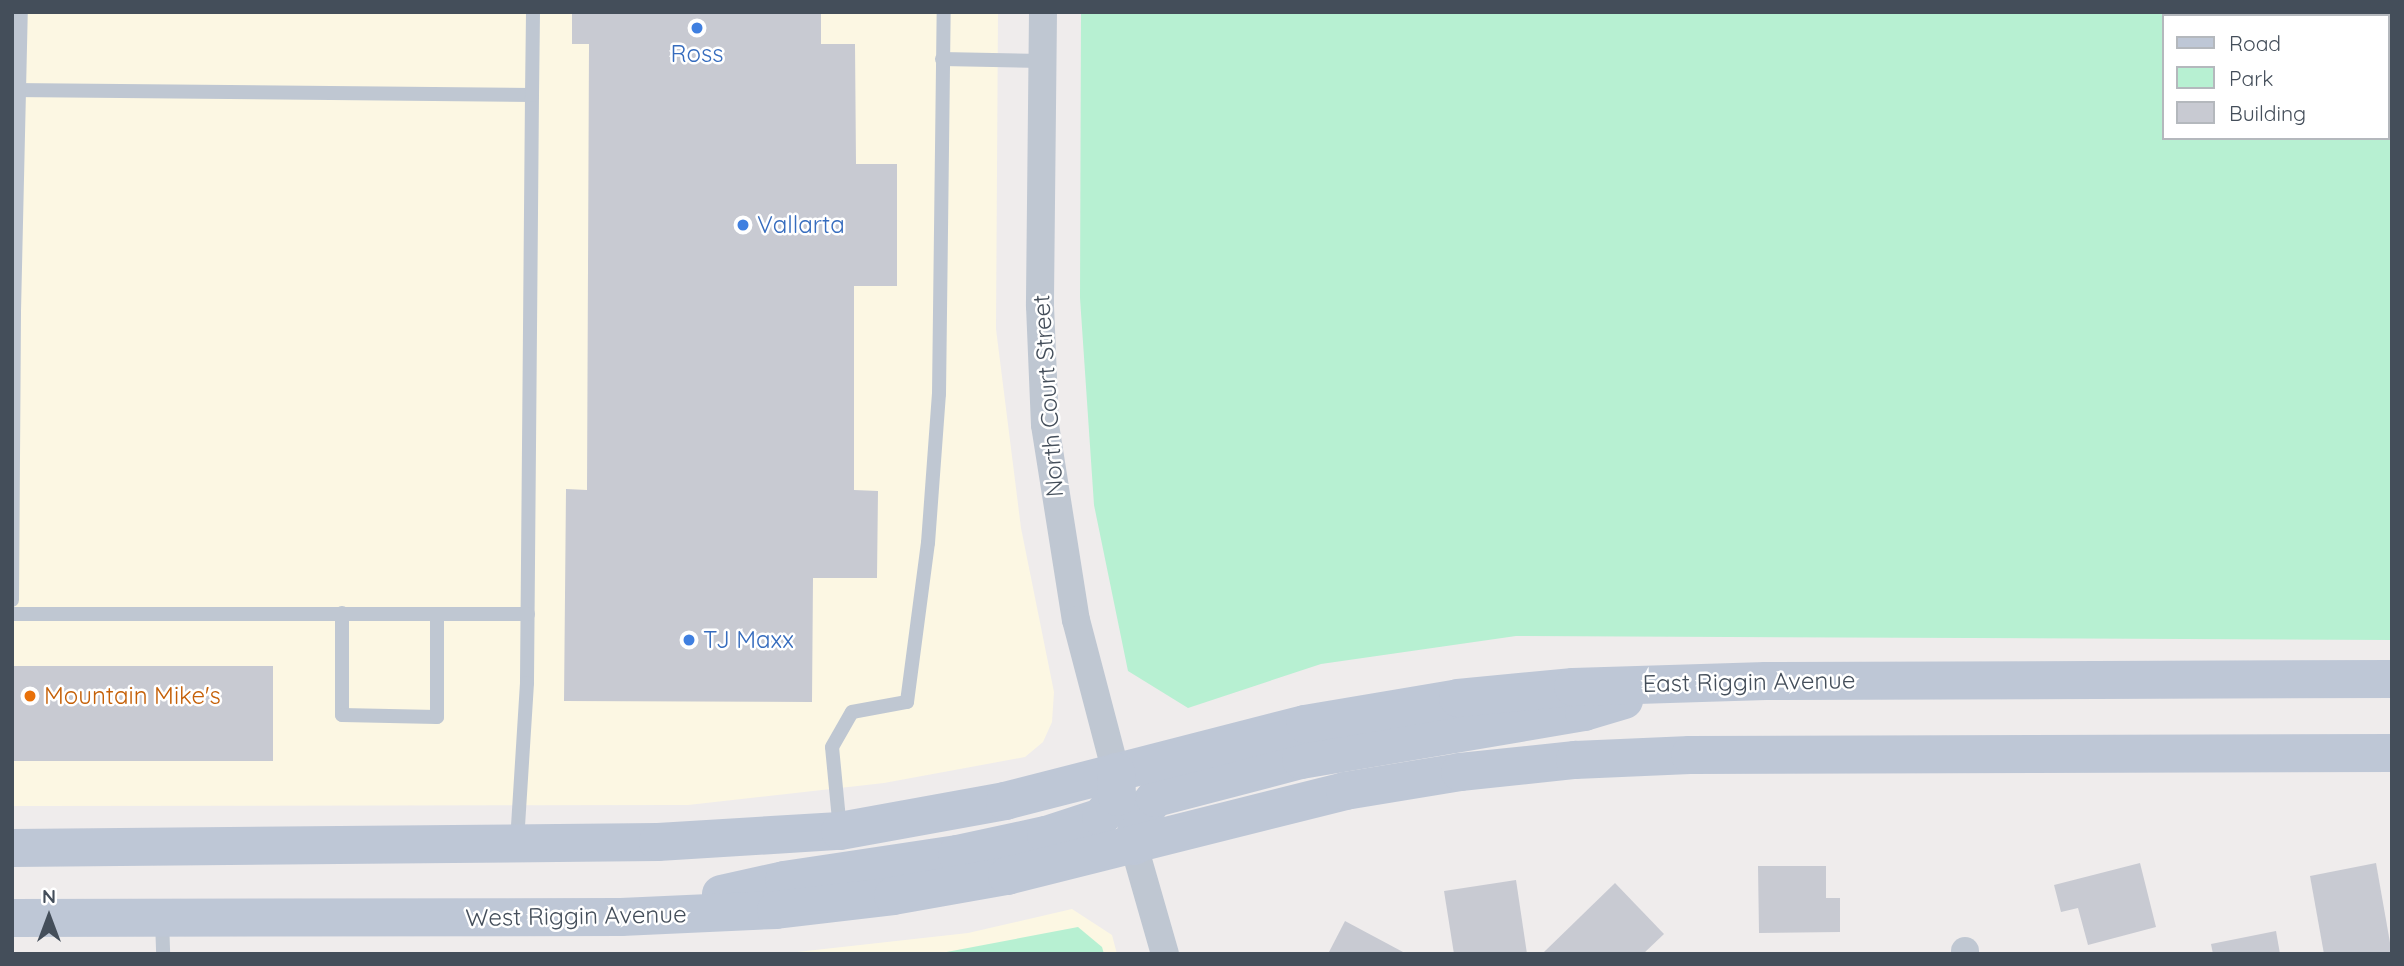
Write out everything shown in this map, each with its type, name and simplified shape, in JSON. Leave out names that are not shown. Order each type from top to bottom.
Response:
[{"type":"main road","name":"East Riggin Avenue","points":[[1116,772],[1305,724],[1418,704],[1534,690],[1689,682],[2392,679]]},
{"type":"main road","points":[[1689,682],[1584,712],[1301,760],[1155,798],[1138,819],[1134,846],[1345,791],[1536,763],[1690,755],[2392,753]]},
{"type":"main road","points":[[12,848],[698,841],[840,831],[966,810],[1116,772],[1117,797],[1101,817],[1046,835],[868,870],[784,880],[621,917]]},
{"type":"main road","name":"West Riggin Avenue","points":[[12,918],[162,936],[750,912],[892,896],[1044,869],[1134,846]]},
{"type":"street","name":"North Court Street","points":[[1043,12],[1040,346],[1045,425],[1073,609],[1116,772]]},
{"type":"street","points":[[1134,846],[1166,954]]},
{"type":"lane","points":[[12,600],[16,90],[21,12]]},
{"type":"lane","points":[[517,844],[527,682],[527,370],[533,12]]},
{"type":"lane","points":[[840,831],[832,747],[852,712],[907,702],[928,543],[939,394],[944,12]]},
{"type":"lane","points":[[942,59],[1042,61]]},
{"type":"lane","points":[[16,90],[532,95]]},
{"type":"lane","points":[[342,613],[342,715],[437,717],[437,614]]},
{"type":"lane","points":[[12,614],[528,614]]},
{"type":"shaded area","points":[[12,12],[998,12],[996,329],[1021,528],[1054,692],[1052,722],[1043,742],[1025,757],[884,783],[688,805],[12,806]]},
{"type":"shaded area","points":[[1072,909],[1112,935],[1117,954],[779,954],[968,933]]},
{"type":"green space","points":[[1081,12],[2392,12],[2392,640],[1516,636],[1321,664],[1188,708],[1128,671],[1094,505],[1080,298]]},
{"type":"green space","points":[[1078,927],[1102,947],[1104,954],[936,954]]},
{"type":"building","name":"Vallarta","points":[[572,12],[821,12],[821,44],[855,44],[856,164],[897,164],[897,286],[854,286],[854,490],[878,491],[877,578],[813,578],[812,702],[564,701],[566,489],[587,490],[589,44],[572,44]]},
{"type":"building","points":[[12,666],[273,666],[273,761],[12,761]]},
{"type":"building","points":[[2140,863],[2156,927],[2088,945],[2078,908],[2061,912],[2054,885]]},
{"type":"building","points":[[2376,863],[2392,954],[2324,954],[2310,876]]},
{"type":"building","points":[[1758,866],[1826,866],[1826,898],[1840,898],[1840,932],[1759,933]]},
{"type":"building","points":[[1516,880],[1527,954],[1454,954],[1444,891]]},
{"type":"building","points":[[1615,883],[1664,934],[1643,954],[1545,954],[1544,952]]},
{"type":"building","points":[[1345,921],[1403,952],[1402,954],[1328,954]]},
{"type":"building","points":[[2276,931],[2280,954],[2213,954],[2211,944]]},
{"type":"place","name":"Ross","points":[[697,28]]},
{"type":"place","name":"Vallarta","points":[[743,225]]},
{"type":"place","name":"TJ Maxx","points":[[689,640]]},
{"type":"place","name":"Mountain Mike's","points":[[30,696]]}]
